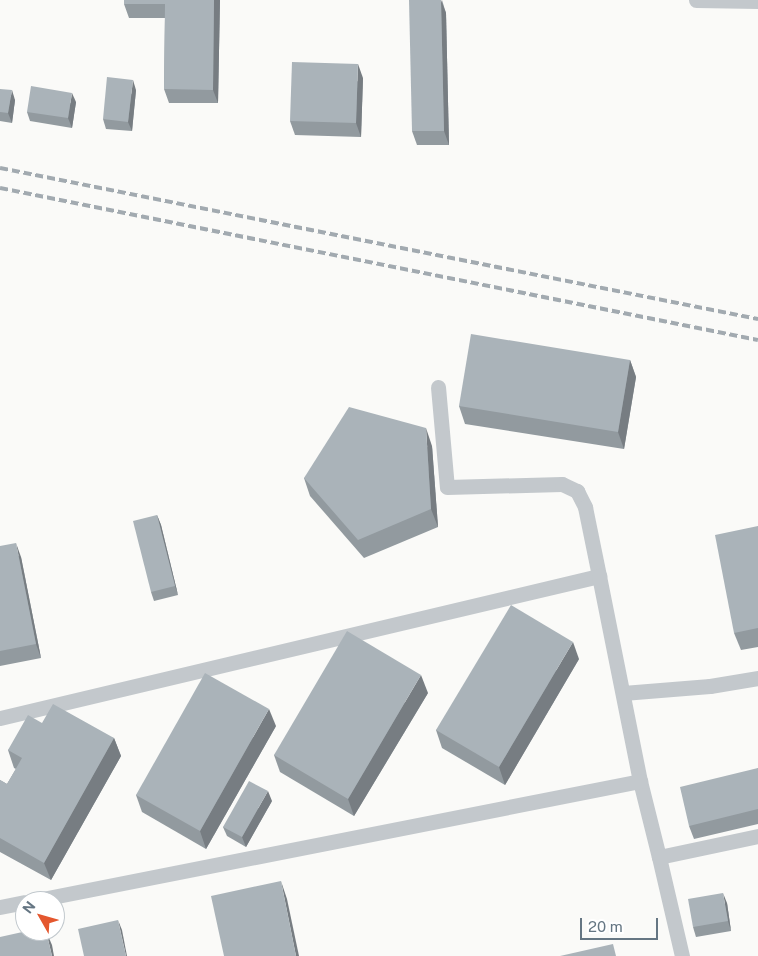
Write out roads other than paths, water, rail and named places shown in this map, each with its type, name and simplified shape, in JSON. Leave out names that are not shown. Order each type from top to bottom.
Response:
[{"type":"lane","points":[[696,0],[758,1]]},
{"type":"lane","points":[[438,387],[447,487],[562,484],[577,491],[586,507],[640,781],[682,956]]},
{"type":"lane","points":[[0,718],[599,576]]},
{"type":"lane","points":[[623,693],[710,686],[758,678]]},
{"type":"lane","points":[[65,894],[640,781]]},
{"type":"lane","points":[[659,857],[758,836]]},
{"type":"lane","points":[[0,907],[15,904]]},
{"type":"railway","points":[[0,168],[758,319]]},
{"type":"railway","points":[[0,188],[758,340]]}]
